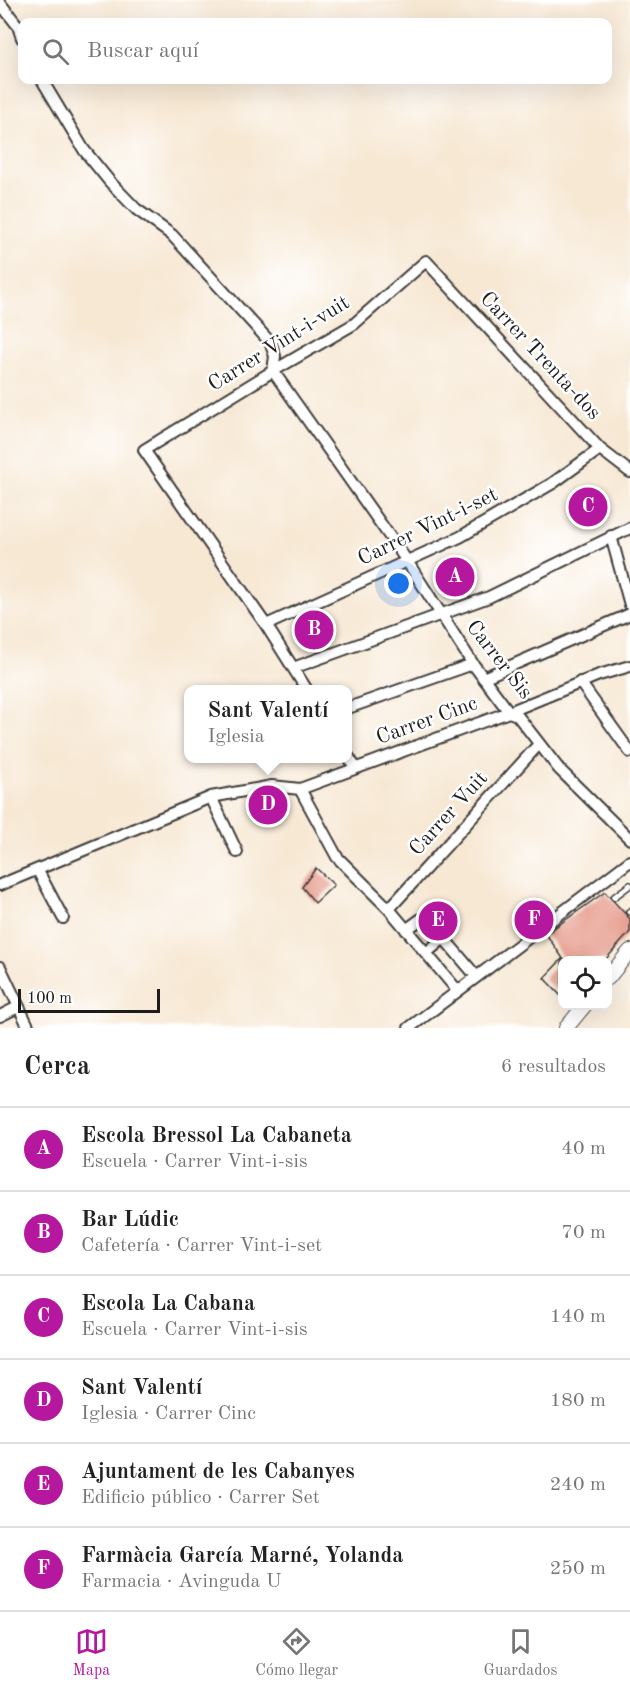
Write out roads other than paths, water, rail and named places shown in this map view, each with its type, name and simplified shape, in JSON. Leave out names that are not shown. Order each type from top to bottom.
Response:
[{"type":"street","points":[[0,3],[18,26]]},
{"type":"street","points":[[44,84],[84,150],[110,182],[136,209],[171,236],[270,342],[276,356],[273,371]]},
{"type":"street","name":"Carrer Vint-i-vuit","points":[[266,625],[144,450],[354,324],[426,261]]},
{"type":"street","name":"Carrer Trenta-dos","points":[[426,261],[600,450],[630,472]]},
{"type":"street","name":"Carrer Sis","points":[[273,371],[406,561],[483,678],[509,712],[517,715],[559,769],[630,839]]},
{"type":"street","name":"Carrer Vint-i-set","points":[[266,625],[460,537],[553,483],[600,450]]},
{"type":"street","points":[[292,668],[489,597],[630,528]]},
{"type":"street","points":[[612,536],[630,605]]},
{"type":"street","points":[[483,678],[630,614]]},
{"type":"street","points":[[266,625],[303,685]]},
{"type":"street","points":[[352,707],[473,664]]},
{"type":"street","name":"Carrer Cinc","points":[[0,885],[210,797],[273,786],[300,789],[509,712],[580,682],[630,666]]},
{"type":"street","points":[[580,682],[630,752]]},
{"type":"street","name":"Carrer Vuit","points":[[389,909],[539,744]]},
{"type":"street","points":[[352,762],[355,767]]},
{"type":"street","points":[[300,789],[337,856],[389,909],[457,990]]},
{"type":"street","points":[[210,797],[237,852]]},
{"type":"street","points":[[409,1028],[630,861]]},
{"type":"street","points":[[38,871],[63,918]]},
{"type":"street","points":[[406,930],[425,916],[476,976]]},
{"type":"street","points":[[426,953],[444,938]]},
{"type":"street","points":[[612,973],[630,951]]},
{"type":"street","points":[[0,967],[29,1028]]},
{"type":"street","points":[[0,1016],[18,1007]]},
{"type":"street","points":[[566,1028],[581,1010]]},
{"type":"lane","points":[[614,897],[630,885]]},
{"type":"place","name":"Escola La Cabana","points":[[588,507]]},
{"type":"place","name":"Escola Bressol La Cabaneta","points":[[455,577]]},
{"type":"place","name":"Bar Lúdic","points":[[314,630]]},
{"type":"place","name":"Sant Valentí","points":[[268,805]]},
{"type":"place","name":"Farmàcia García Marné, Yolanda","points":[[534,920]]},
{"type":"place","name":"Ajuntament de les Cabanyes","points":[[438,921]]}]
